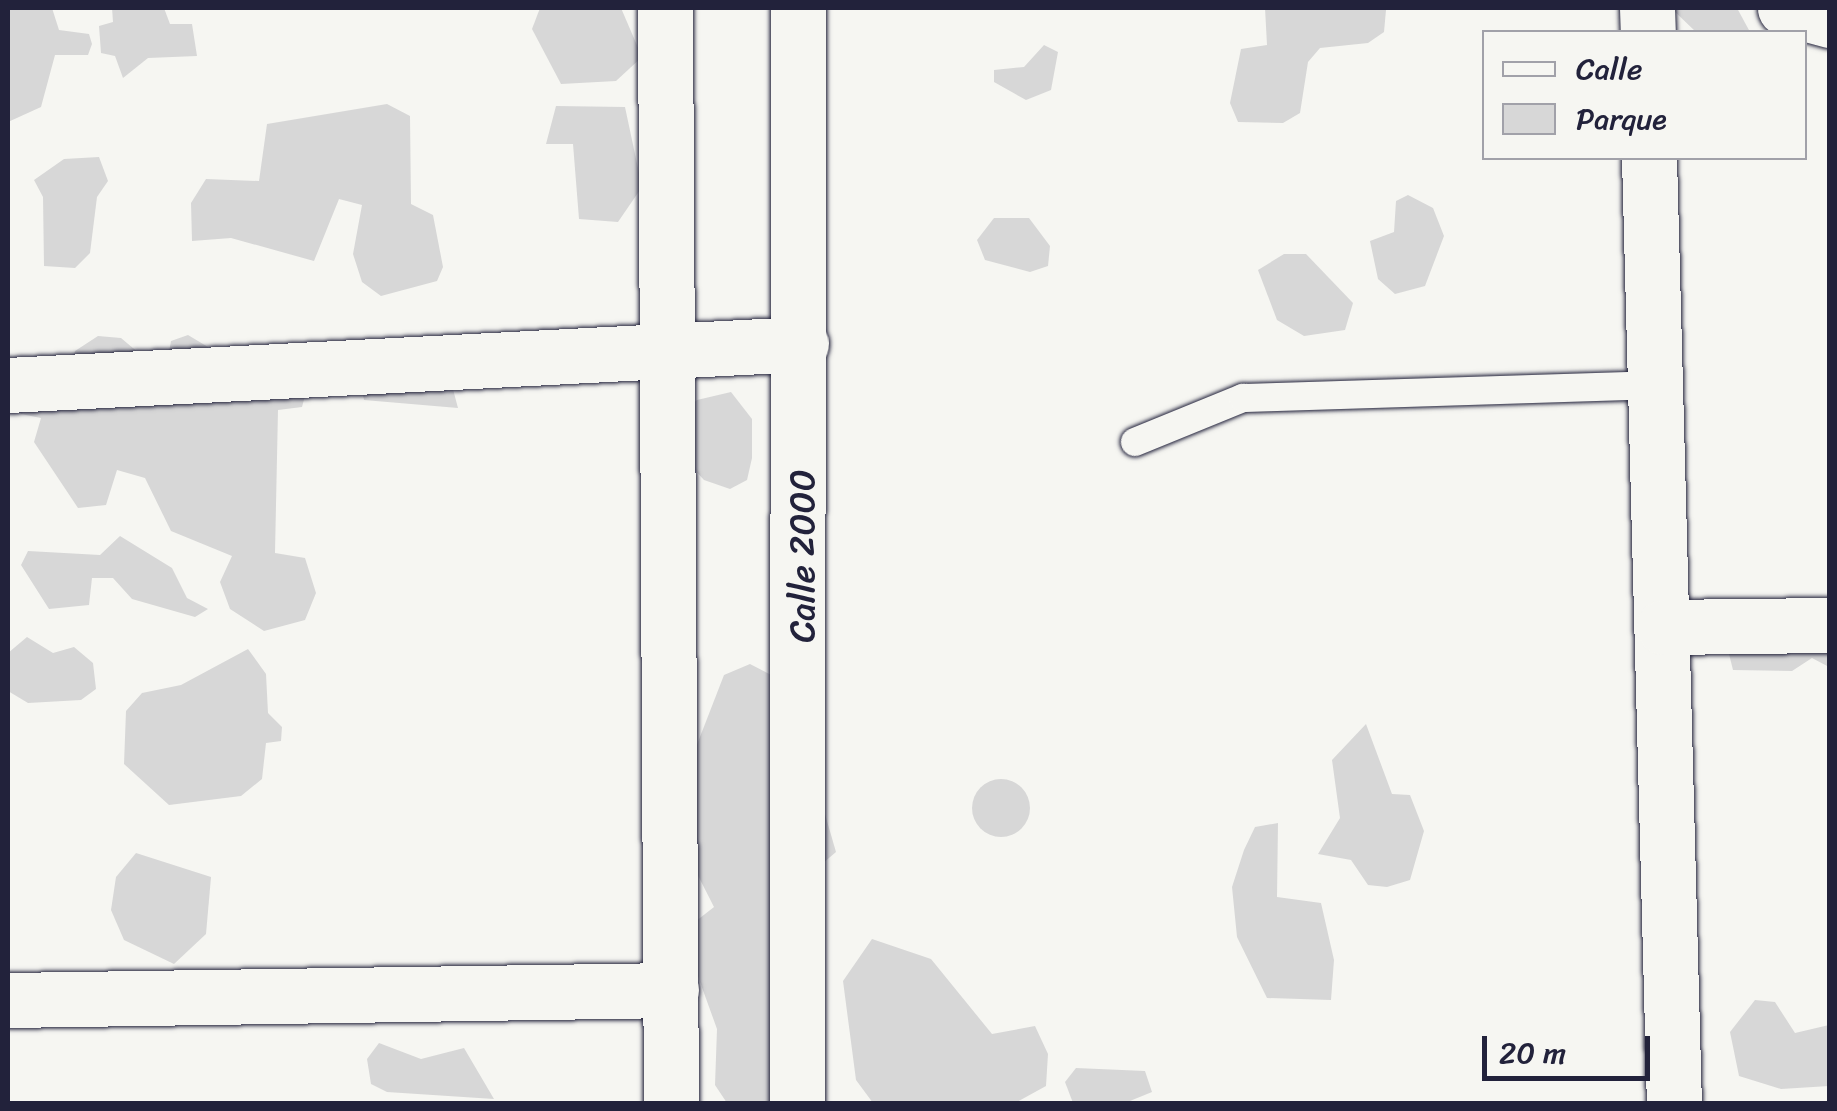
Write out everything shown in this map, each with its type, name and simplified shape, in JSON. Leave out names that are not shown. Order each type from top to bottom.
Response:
[{"type":"street","points":[[665,8],[672,1104]]},
{"type":"street","name":"Calle 2000","points":[[797,1104],[801,344],[798,8]]},
{"type":"street","points":[[1785,8],[1830,20]]},
{"type":"street","points":[[1649,160],[1674,1104]]},
{"type":"street","points":[[8,385],[801,344]]},
{"type":"street","points":[[1664,627],[1830,624]]},
{"type":"street","points":[[8,1000],[671,990]]},
{"type":"lane","points":[[1135,442],[1243,398],[1654,384]]},
{"type":"green space","points":[[8,8],[52,8],[59,30],[89,34],[92,44],[88,55],[55,55],[41,107],[8,122]]},
{"type":"green space","points":[[112,8],[164,8],[170,24],[192,24],[197,56],[148,58],[123,78],[115,56],[101,53],[99,26],[113,22]]},
{"type":"green space","points":[[540,8],[621,8],[642,57],[616,81],[561,84],[532,29]]},
{"type":"green space","points":[[1265,8],[1386,10],[1384,32],[1368,43],[1320,48],[1308,62],[1300,113],[1283,123],[1238,122],[1230,103],[1241,49],[1267,45]]},
{"type":"green space","points":[[1671,8],[1737,8],[1749,30],[1694,30]]},
{"type":"green space","points":[[1044,45],[1058,52],[1051,90],[1026,100],[994,82],[994,70],[1024,67]]},
{"type":"green space","points":[[387,104],[410,116],[411,204],[433,215],[443,267],[437,281],[381,296],[362,282],[353,254],[362,205],[339,199],[314,261],[231,238],[192,241],[191,203],[206,179],[259,181],[267,124]]},
{"type":"green space","points":[[556,106],[625,107],[642,187],[618,222],[579,219],[573,144],[546,144]]},
{"type":"green space","points":[[99,157],[108,181],[97,197],[90,253],[75,268],[44,266],[43,197],[34,180],[64,159]]},
{"type":"green space","points":[[1408,195],[1433,208],[1444,236],[1425,286],[1395,294],[1378,279],[1370,241],[1394,232],[1396,201]]},
{"type":"green space","points":[[994,218],[1029,218],[1050,246],[1048,266],[1030,272],[985,260],[977,240]]},
{"type":"green space","points":[[1284,254],[1306,254],[1353,303],[1345,330],[1304,336],[1277,320],[1258,270]]},
{"type":"green space","points":[[188,335],[208,347],[211,379],[309,381],[302,407],[278,410],[275,553],[305,558],[316,593],[305,620],[264,631],[230,609],[220,582],[232,556],[171,531],[145,478],[117,470],[106,505],[78,508],[34,442],[41,418],[21,414],[16,386],[69,377],[75,351],[98,336],[121,338],[165,375],[171,341]]},
{"type":"green space","points":[[446,363],[458,408],[364,400],[358,371]]},
{"type":"green space","points":[[731,392],[752,419],[752,458],[747,480],[730,489],[704,480],[682,456],[675,419],[697,400]]},
{"type":"green space","points":[[120,536],[172,568],[187,598],[208,609],[195,617],[132,599],[113,578],[92,578],[89,605],[49,609],[21,565],[28,551],[100,555]]},
{"type":"green space","points":[[1829,630],[1829,667],[1812,658],[1792,671],[1733,670],[1728,650]]},
{"type":"green space","points":[[27,637],[53,653],[74,647],[93,663],[96,689],[81,700],[28,703],[8,691],[8,653]]},
{"type":"green space","points":[[248,649],[266,674],[268,713],[282,727],[281,741],[266,743],[262,779],[241,796],[169,805],[124,764],[126,711],[142,693],[181,685]]},
{"type":"green space","points":[[750,664],[787,683],[836,852],[788,893],[783,1103],[727,1103],[715,1085],[717,1029],[682,932],[714,907],[682,844],[686,773],[724,675]]},
{"type":"green space","points":[[1366,724],[1392,794],[1410,795],[1424,831],[1410,880],[1387,887],[1368,885],[1351,860],[1318,854],[1340,818],[1332,760]]},
{"type":"green space","points":[[1001,779],[1021,788],[1030,808],[1021,828],[1001,837],[981,828],[972,808],[981,788]]},
{"type":"green space","points":[[1278,823],[1277,897],[1321,903],[1334,960],[1331,1000],[1267,998],[1237,937],[1232,887],[1244,850],[1255,827]]},
{"type":"green space","points":[[136,853],[211,877],[206,934],[174,964],[124,940],[111,910],[116,877]]},
{"type":"green space","points":[[872,939],[931,959],[992,1034],[1035,1026],[1048,1054],[1046,1086],[1015,1103],[873,1103],[856,1080],[843,981]]},
{"type":"green space","points":[[1755,1000],[1775,1002],[1795,1033],[1829,1025],[1829,1086],[1781,1089],[1739,1076],[1730,1032]]},
{"type":"green space","points":[[379,1043],[421,1059],[464,1048],[494,1099],[387,1092],[371,1084],[367,1059]]},
{"type":"green space","points":[[1076,1068],[1145,1071],[1152,1092],[1125,1103],[1073,1103],[1065,1082]]}]
